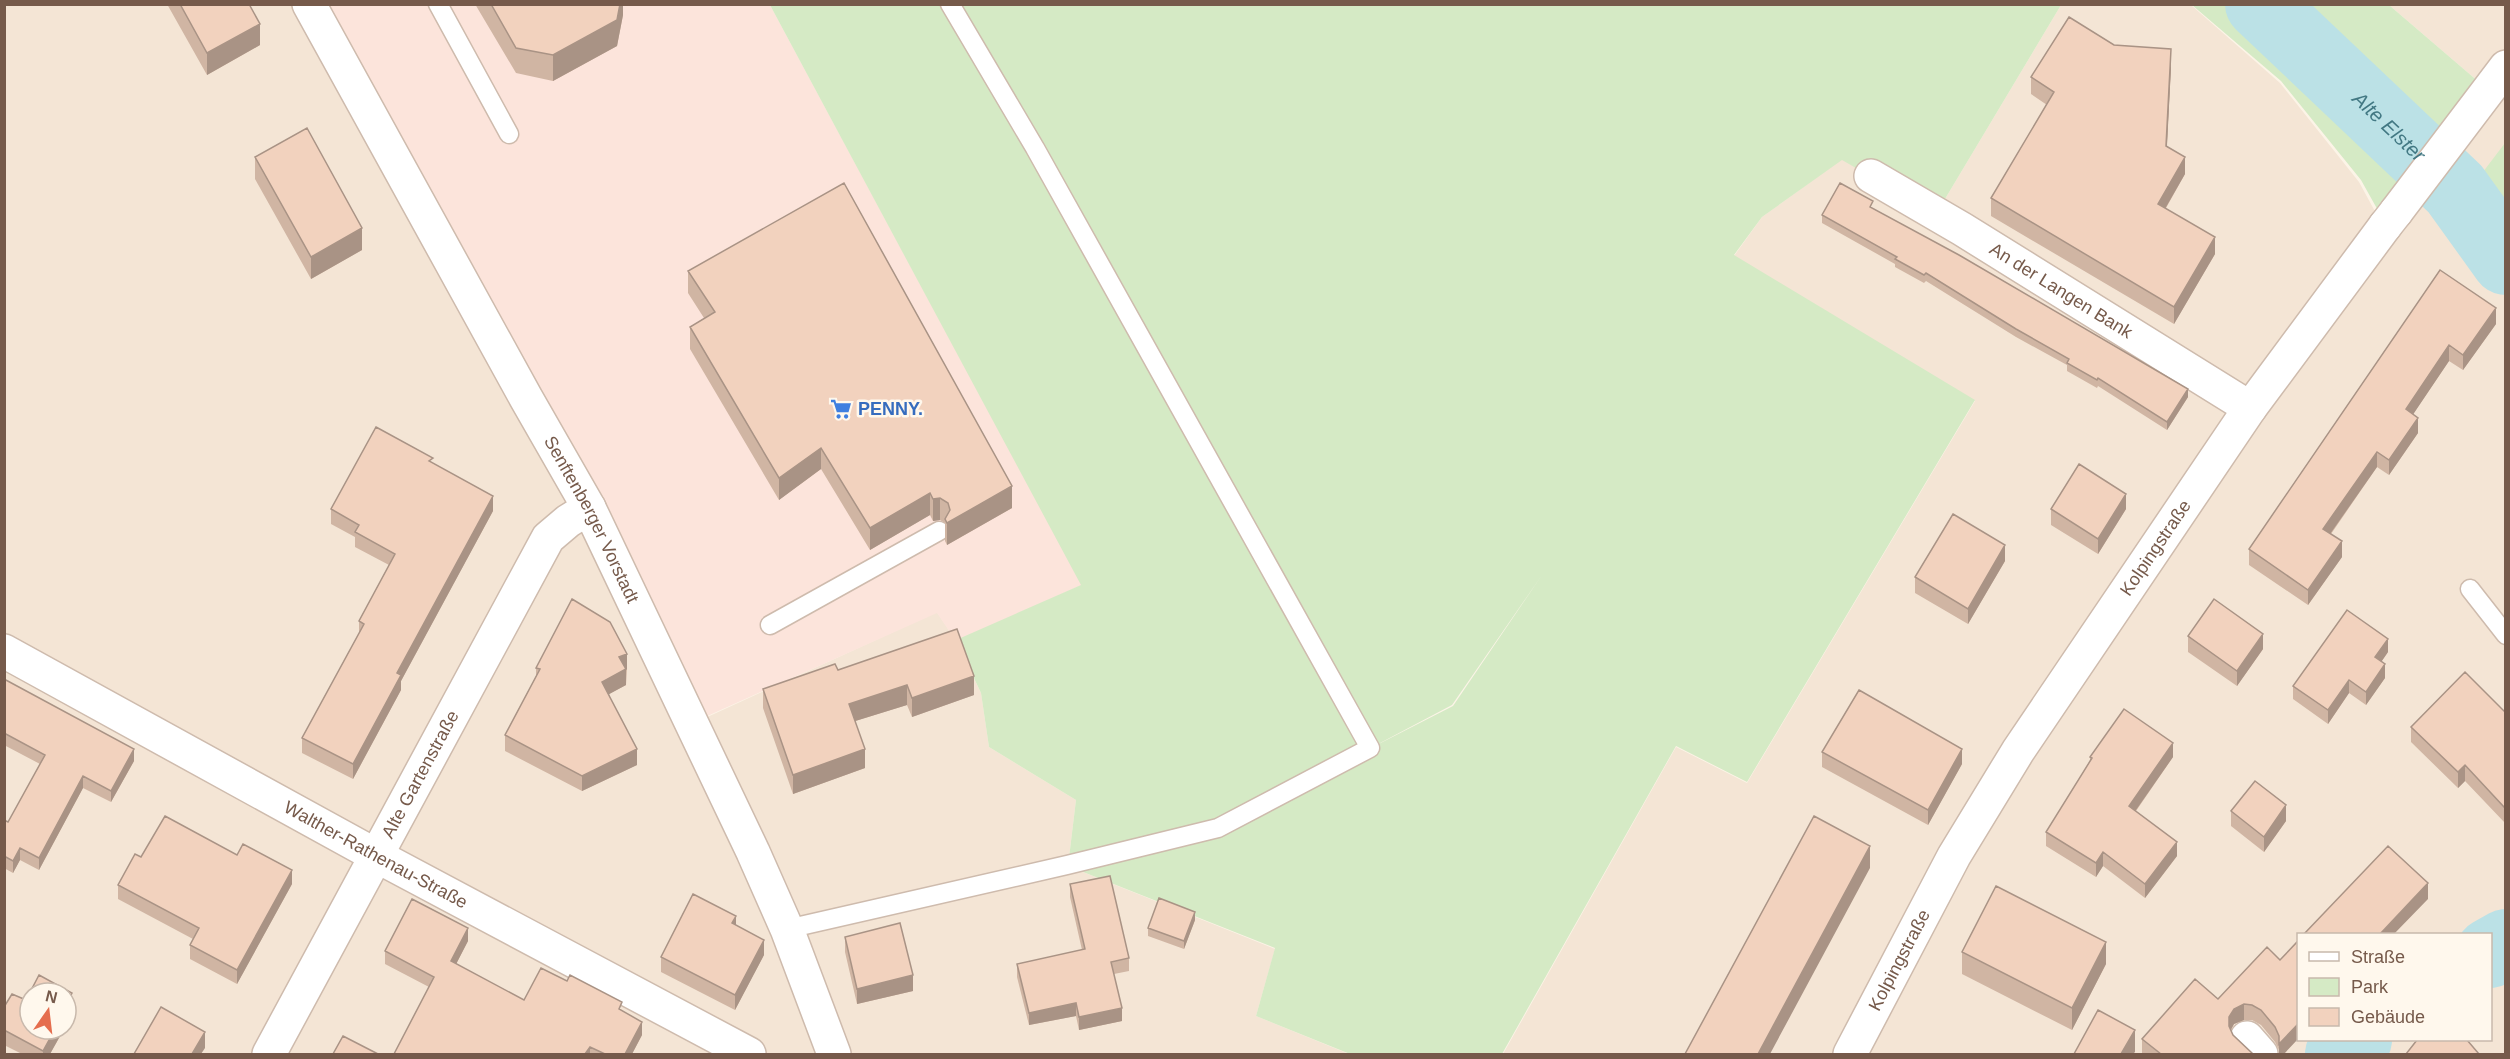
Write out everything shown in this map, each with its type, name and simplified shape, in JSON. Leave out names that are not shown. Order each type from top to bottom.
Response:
[{"type":"street","name":"Senftenberger Vorstadt","points":[[309,4],[589,508],[787,929],[834,1054]]},
{"type":"street","name":"Kolpingstraße","points":[[1850,1054],[1954,856],[2018,751],[2250,408],[2505,67]]},
{"type":"street","name":"An der Langen Bank","points":[[1871,176],[1962,228],[2250,408]]},
{"type":"street","name":"Alte Gartenstraße","points":[[269,1054],[548,538],[568,521],[589,508]]},
{"type":"street","name":"Walther-Rathenau-Straße","points":[[4,651],[375,855],[749,1054]]},
{"type":"lane","points":[[438,4],[509,134]]},
{"type":"lane","points":[[787,929],[1218,828],[1370,748],[1035,148],[950,4]]},
{"type":"lane","points":[[770,625],[939,531]]},
{"type":"lane","points":[[2470,589],[2505,635]]},
{"type":"shaded area","points":[[5,4],[309,5],[692,724],[937,612],[956,641],[981,693],[989,747],[1076,800],[1068,866],[1275,949],[1256,1016],[1349,1054],[5,1054]]},
{"type":"shaded area","points":[[310,5],[770,5],[1082,585],[956,641],[937,613],[694,722]]},
{"type":"shaded area","points":[[2061,5],[2191,5],[2280,83],[2359,182],[2383,226],[2248,409],[1848,1054],[1503,1054],[1676,747],[1747,783],[1975,401],[1734,256],[1762,217],[1842,159],[1936,214]]},
{"type":"shaded area","points":[[2389,5],[2505,5],[2505,63],[2487,89]]},
{"type":"shaded area","points":[[2505,72],[2505,1054],[1852,1054],[2020,752]]},
{"type":"green space","points":[[770,5],[2061,5],[1936,214],[1842,160],[1762,217],[1734,255],[1975,400],[1747,782],[1676,746],[1502,1054],[1350,1054],[1256,1016],[1275,948],[1068,866],[1076,800],[989,747],[981,693],[956,640],[1081,585]],"holes":[[[1542,575],[1453,706],[1363,752],[1452,705]]]},
{"type":"green space","points":[[2192,5],[2389,5],[2487,89],[2385,223],[2361,180],[2281,81]]},
{"type":"green space","points":[[2505,143],[2505,243],[2467,193]]},
{"type":"building","points":[[180,4],[249,4],[260,24],[207,53]]},
{"type":"building","points":[[491,4],[620,4],[617,20],[553,55],[516,48]]},
{"type":"building","points":[[2069,17],[2114,45],[2171,49],[2166,146],[2185,157],[2158,204],[2215,237],[2174,307],[1991,198],[2054,92],[2031,77]]},
{"type":"building","points":[[307,128],[362,228],[311,257],[255,157]]},
{"type":"building","name":"PENNY.","points":[[844,183],[1012,486],[947,523],[945,519],[950,510],[948,503],[940,498],[933,499],[930,493],[870,528],[821,448],[779,478],[690,327],[715,312],[688,271]]},
{"type":"building","points":[[1840,183],[1873,201],[1870,207],[1959,255],[2188,389],[2167,422],[2098,378],[2097,380],[2067,363],[2069,359],[1926,273],[1924,275],[1895,259],[1897,257],[1822,215]]},
{"type":"building","points":[[2440,270],[2496,308],[2463,355],[2449,345],[2406,409],[2418,418],[2389,460],[2377,452],[2323,529],[2342,541],[2308,590],[2249,549]]},
{"type":"building","points":[[376,427],[433,458],[429,461],[493,496],[397,673],[401,675],[353,764],[302,738],[364,624],[359,621],[395,554],[355,532],[359,525],[331,509]]},
{"type":"building","points":[[2079,464],[2126,494],[2098,539],[2051,509]]},
{"type":"building","points":[[1953,514],[2005,545],[1968,609],[1915,577]]},
{"type":"building","points":[[572,599],[610,622],[627,654],[619,657],[626,669],[602,682],[637,749],[582,776],[505,735],[540,669],[536,668]]},
{"type":"building","points":[[2214,599],[2263,634],[2237,671],[2188,636]]},
{"type":"building","points":[[2347,610],[2388,639],[2375,657],[2385,664],[2366,692],[2349,680],[2328,710],[2293,686]]},
{"type":"building","points":[[957,629],[974,676],[912,698],[907,685],[849,704],[865,749],[793,775],[763,689],[835,664],[838,670]]},
{"type":"building","points":[[2465,672],[2505,712],[2505,808],[2465,765],[2458,772],[2411,727]]},
{"type":"building","points":[[4,679],[134,749],[111,791],[83,776],[39,858],[20,848],[13,861],[4,856],[4,820],[8,822],[45,755],[4,733]]},
{"type":"building","points":[[1859,690],[1962,749],[1928,810],[1822,752]]},
{"type":"building","points":[[2124,709],[2173,743],[2129,806],[2177,842],[2145,884],[2103,852],[2096,863],[2046,832],[2092,758],[2090,757]]},
{"type":"building","points":[[2255,781],[2286,805],[2264,837],[2231,811]]},
{"type":"building","points":[[165,816],[237,855],[243,844],[292,870],[237,970],[190,945],[199,928],[118,885],[135,854],[141,857]]},
{"type":"building","points":[[1814,816],[1870,846],[1758,1054],[1685,1054]]},
{"type":"building","points":[[2388,846],[2428,883],[2381,933],[2305,933]]},
{"type":"building","points":[[1110,876],[1129,958],[1111,962],[1122,1008],[1079,1017],[1076,1003],[1029,1013],[1017,964],[1085,949],[1070,884]]},
{"type":"building","points":[[1996,886],[2106,942],[2072,1008],[1962,952]]},
{"type":"building","points":[[693,894],[736,916],[732,923],[764,940],[735,995],[661,957]]},
{"type":"building","points":[[1159,898],[1195,912],[1184,941],[1148,928]]},
{"type":"building","points":[[412,899],[468,928],[451,961],[524,1000],[541,968],[567,981],[570,975],[622,1002],[619,1009],[642,1022],[625,1054],[605,1054],[590,1047],[585,1054],[394,1054],[434,977],[385,951]]},
{"type":"building","points":[[900,923],[913,975],[857,989],[845,937]]},
{"type":"building","points":[[2297,942],[2297,1025],[2279,1044],[2279,1036],[2275,1027],[2261,1010],[2244,1004],[2234,1009],[2229,1017],[2229,1026],[2233,1035],[2253,1054],[2161,1054],[2142,1039],[2195,979],[2218,999],[2267,947],[2280,960]]},
{"type":"building","points":[[39,975],[50,981],[36,981]]},
{"type":"building","points":[[12,994],[18,997],[18,1038],[4,1030],[4,1007]]},
{"type":"building","points":[[161,1007],[205,1032],[192,1054],[134,1054]]},
{"type":"building","points":[[2098,1010],[2135,1030],[2121,1054],[2074,1054]]},
{"type":"building","points":[[343,1036],[378,1054],[333,1054]]},
{"type":"building","points":[[24,1041],[48,1041],[43,1051]]},
{"type":"building","points":[[2416,1041],[2468,1041],[2479,1054],[2406,1054]]},
{"type":"waterway","name":"Alte Elster","points":[[2260,4],[2455,189],[2506,260]]},
{"type":"waterway","name":"Alte Elster","points":[[2492,952],[2506,944]]},
{"type":"waterway","name":"Alte Elster","points":[[2340,1054],[2356,1041]]},
{"type":"place","name":"PENNY.","points":[[841,409]]}]
